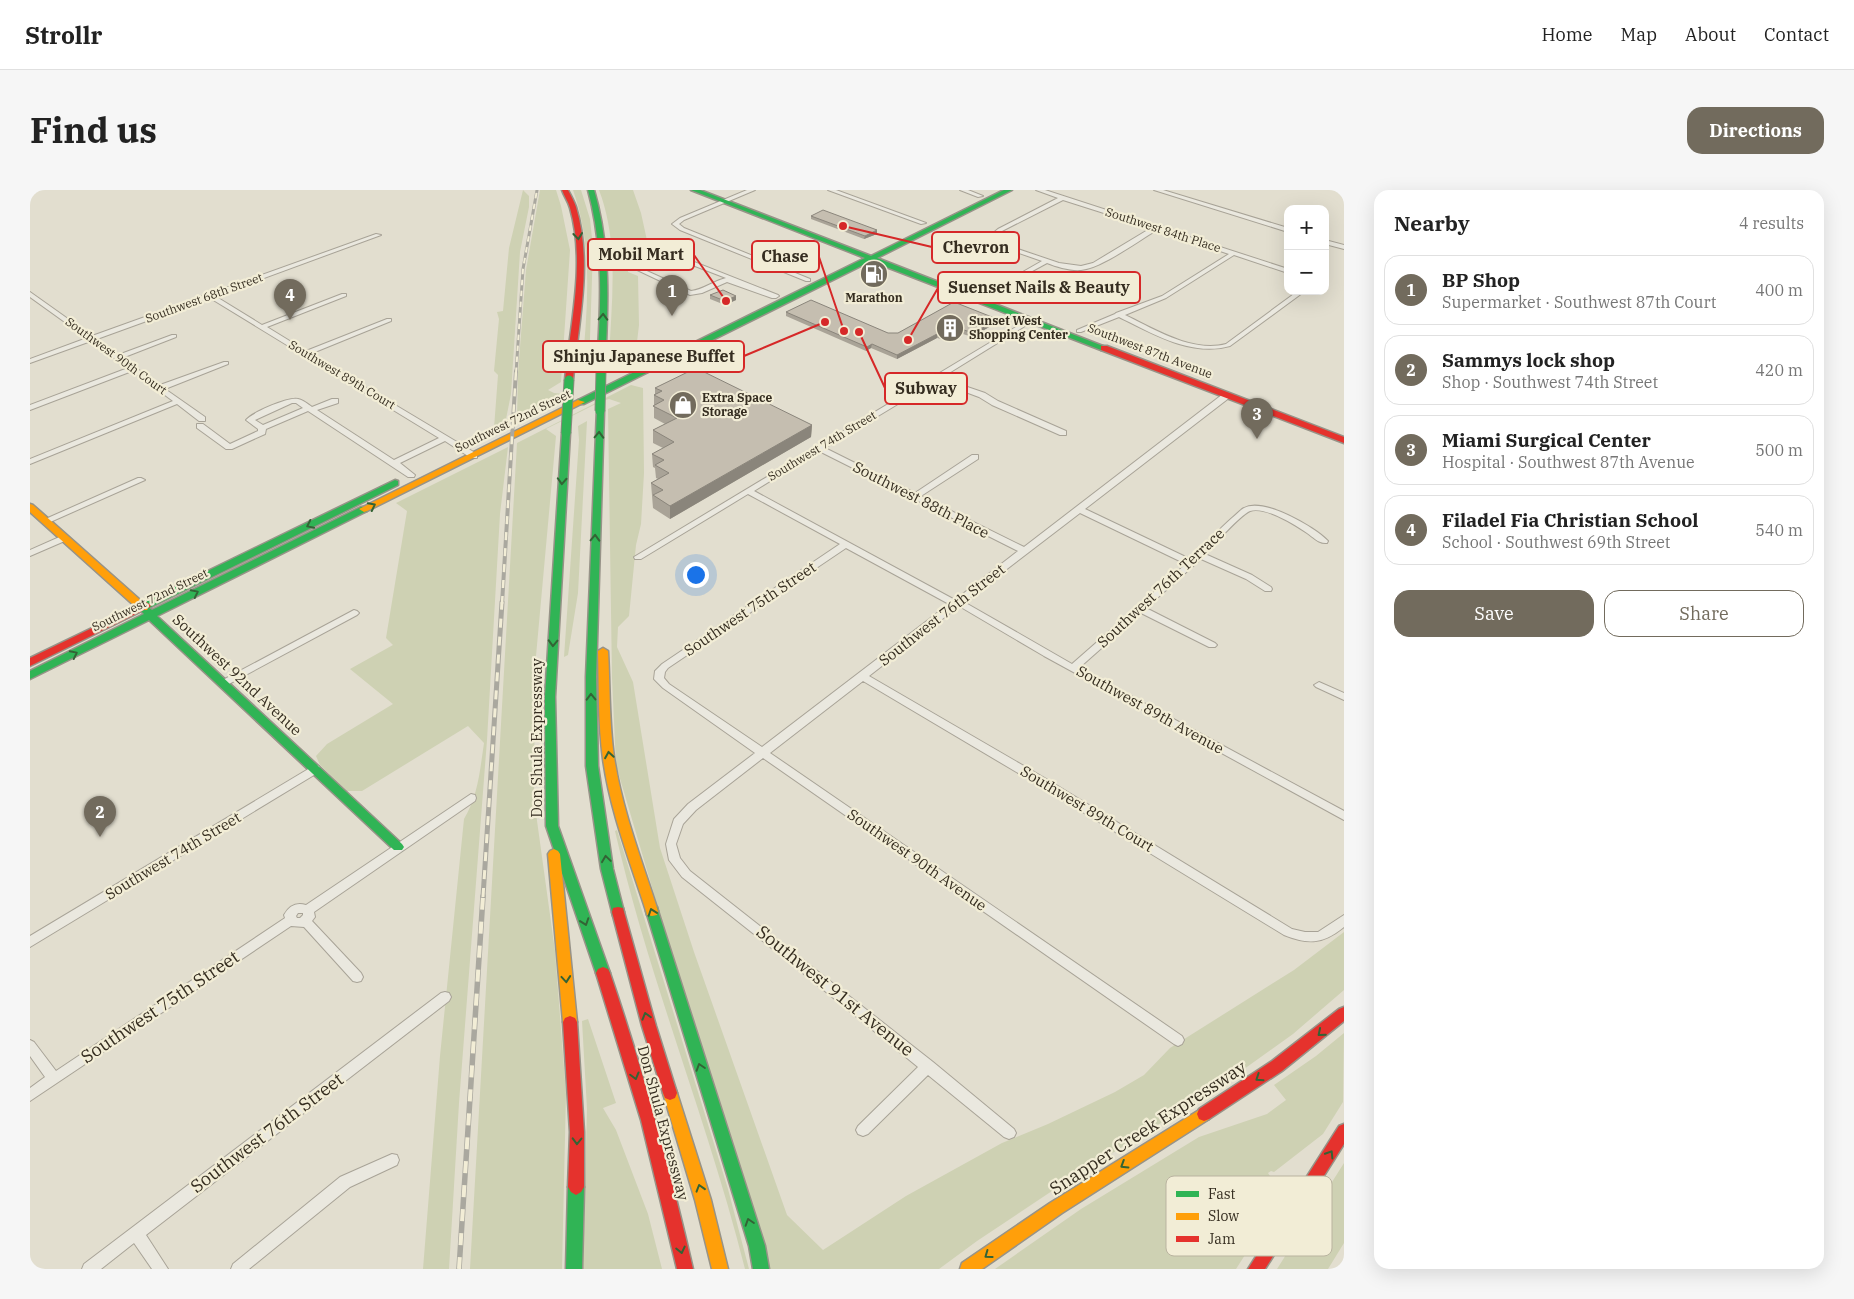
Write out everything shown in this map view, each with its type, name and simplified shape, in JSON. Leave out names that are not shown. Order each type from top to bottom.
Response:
[{"type":"main road","name":"Don Shula Expressway","points":[[565,190],[573,205],[579,255],[550,698],[552,826],[623,1032],[672,1211],[685,1269]]},
{"type":"main road","name":"Don Shula Expressway","points":[[591,190],[603,232],[605,253],[591,678],[592,766],[607,870],[649,1026],[703,1200],[720,1269]]},
{"type":"main road","name":"Southwest 87th Avenue","points":[[694,190],[728,200],[871,254],[1078,334],[1140,362],[1342,435]]},
{"type":"main road","name":"Southwest 87th Avenue","points":[[710,190],[728,200]]},
{"type":"main road","name":"Southwest 72nd Street","points":[[746,316],[775,297],[797,290],[808,280],[871,254],[924,223],[992,190]]},
{"type":"main road","name":"Southwest 72nd Street","points":[[30,675],[147,611],[797,290],[1009,190]]},
{"type":"main road","points":[[972,208],[970,206],[984,198],[980,196]]},
{"type":"main road","name":"Southwest 87th Avenue","points":[[965,291],[1031,320],[1161,362],[1230,393]]},
{"type":"main road","points":[[1140,362],[1161,362]]},
{"type":"main road","name":"Southwest 72nd Street","points":[[395,489],[411,476],[469,453]]},
{"type":"main road","name":"Southwest 92nd Avenue","points":[[30,507],[147,611],[398,847]]},
{"type":"main road","points":[[594,582],[602,596],[603,672],[607,743],[611,772],[673,984],[757,1246],[761,1269]]},
{"type":"main road","name":"Southwest 72nd Street","points":[[30,662],[147,611]]},
{"type":"main road","points":[[552,826],[578,1132],[574,1269]]},
{"type":"main road","name":"Snapper Creek Expressway","points":[[968,1269],[1048,1213],[1258,1079],[1299,1050],[1344,1013]]},
{"type":"main road","points":[[1315,1176],[1344,1131]]},
{"type":"main road","points":[[1256,1269],[1264,1256]]},
{"type":"street","points":[[752,190],[682,219],[675,224],[682,229],[808,280]]},
{"type":"street","points":[[831,190],[924,223]]},
{"type":"street","points":[[963,190],[980,196]]},
{"type":"street","name":"Southwest 84th Place","points":[[1039,190],[1284,270]]},
{"type":"street","points":[[1157,190],[1284,229]]},
{"type":"street","points":[[1062,198],[1000,230],[995,234],[994,238],[1002,245],[1047,261],[1066,267],[1081,268],[1094,264],[1156,228]]},
{"type":"street","name":"Southwest 68th Street","points":[[30,361],[378,235]]},
{"type":"street","points":[[1329,243],[1344,247]]},
{"type":"street","points":[[664,252],[775,297],[734,281],[724,280],[696,293],[690,293],[634,267],[638,263],[664,252]]},
{"type":"street","points":[[1078,334],[1118,314],[1164,297],[1234,253]]},
{"type":"street","points":[[1023,274],[1047,261]]},
{"type":"street","points":[[712,272],[709,278],[713,284]]},
{"type":"street","name":"Southwest 90th Court","points":[[30,294],[179,402],[229,447],[262,432],[262,428]]},
{"type":"street","points":[[262,327],[344,295]]},
{"type":"street","points":[[1118,314],[1198,347],[1219,349],[1228,345],[1297,295]]},
{"type":"street","name":"Southwest 89th Court","points":[[209,296],[469,453]]},
{"type":"street","points":[[306,353],[389,320]]},
{"type":"street","name":"Southwest 74th Street","points":[[638,557],[1031,320]]},
{"type":"street","points":[[116,358],[174,336]]},
{"type":"street","points":[[160,388],[226,362]]},
{"type":"street","points":[[30,408],[132,369]]},
{"type":"street","points":[[935,378],[982,395],[1064,433]]},
{"type":"street","name":"Southwest 76th Street","points":[[671,844],[675,828],[688,810],[1230,393]]},
{"type":"street","points":[[335,401],[310,409],[262,428],[250,420],[254,416],[291,401],[297,401],[310,409],[394,463],[411,476]]},
{"type":"street","points":[[30,462],[179,402]]},
{"type":"street","points":[[394,463],[446,438]]},
{"type":"street","name":"Southwest 88th Place","points":[[819,448],[1024,551]]},
{"type":"street","points":[[916,497],[976,457]]},
{"type":"street","points":[[45,521],[141,480]]},
{"type":"street","name":"Southwest 89th Avenue","points":[[748,491],[957,603],[1344,816]]},
{"type":"street","name":"Southwest 76th Terrace","points":[[1073,668],[1200,555],[1225,528],[1249,508],[1266,510],[1308,528],[1324,541]]},
{"type":"street","points":[[1078,509],[1191,563]]},
{"type":"street","points":[[30,553],[64,538]]},
{"type":"street","name":"Southwest 75th Street","points":[[659,678],[660,671],[665,666],[846,544]]},
{"type":"street","points":[[1200,555],[1249,577],[1268,589]]},
{"type":"street","points":[[1140,609],[1212,646]]},
{"type":"street","points":[[224,683],[354,612]]},
{"type":"street","name":"Southwest 89th Court","points":[[862,676],[1044,783],[1288,932],[1313,938],[1328,933],[1344,920]]},
{"type":"street","name":"Southwest 90th Avenue","points":[[659,678],[666,686],[762,753],[1178,1040]]},
{"type":"street","points":[[1319,685],[1344,697]]},
{"type":"street","name":"Southwest 74th Street","points":[[30,942],[315,769]]},
{"type":"street","points":[[357,977],[306,916],[398,847],[471,798]]},
{"type":"street","name":"Southwest 91st Avenue","points":[[671,844],[671,850],[678,864],[692,880],[797,960],[1009,1133]]},
{"type":"street","name":"Southwest 75th Street","points":[[30,1095],[291,920],[295,923],[306,916]]},
{"type":"street","name":"Southwest 76th Street","points":[[89,1269],[445,997]]},
{"type":"street","points":[[30,1046],[54,1079]]},
{"type":"street","points":[[863,1130],[928,1066]]},
{"type":"street","points":[[238,1269],[345,1182],[392,1160]]},
{"type":"street","points":[[136,1232],[161,1269]]},
{"type":"green space","points":[[523,190],[529,196],[529,207],[520,252],[511,394],[506,419],[509,419],[509,421],[494,428],[498,375],[494,371],[499,319],[497,312],[503,311],[509,248]]},
{"type":"green space","points":[[540,190],[556,190],[570,250],[561,382],[548,390],[564,394],[517,417],[518,373],[526,270]]},
{"type":"green space","points":[[573,190],[581,190],[590,219],[593,248],[589,369],[582,372],[587,303],[586,257],[580,212]]},
{"type":"green space","points":[[599,190],[633,190],[641,213],[650,254],[628,263],[628,272],[638,276],[639,325],[635,359],[622,365],[609,361],[613,275],[612,253],[606,211]]},
{"type":"green space","points":[[631,385],[643,388],[644,473],[641,524],[636,545],[629,616],[618,627],[617,647],[633,682],[660,848],[694,952],[787,1215],[823,1250],[906,1196],[1002,1143],[1048,1124],[1115,1092],[1144,1075],[1170,1048],[1294,970],[1344,932],[1344,990],[1293,1034],[1219,1087],[1064,1183],[977,1241],[939,1269],[769,1269],[674,962],[616,765],[612,678],[608,409],[621,403],[609,399],[546,429],[556,436],[535,667],[534,799],[555,951],[566,1094],[562,1269],[470,1269],[517,443]]},
{"type":"green space","points":[[587,421],[578,593],[568,655],[564,657],[579,440],[578,426]]},
{"type":"green space","points":[[508,447],[500,514],[487,740],[459,1103],[449,1269],[423,1269],[440,1056],[464,819],[469,810],[480,773],[484,743],[468,726],[362,791],[347,791],[320,765],[316,756],[327,744],[393,704],[350,669],[393,645],[386,638],[407,511],[396,503]]},
{"type":"green space","points":[[617,830],[728,1189],[749,1269],[745,1269],[714,1159],[644,941],[615,831]]},
{"type":"green space","points":[[588,1019],[616,1103],[603,1108],[616,1130],[648,1214],[662,1269],[583,1269],[587,1109],[582,1021]]},
{"type":"green space","points":[[1344,1033],[1343,1102],[1323,1134],[1274,1172],[1268,1173],[1270,1176],[1166,1176],[1166,1256],[1244,1256],[1236,1269],[995,1269],[1081,1209],[1199,1137],[1267,1114],[1286,1100],[1274,1085],[1316,1056]]},
{"type":"green space","points":[[1344,1163],[1344,1243],[1328,1269],[1277,1269],[1285,1256],[1332,1256],[1332,1182]]},
{"type":"building","points":[[823,210],[877,230],[865,236],[811,216]]},
{"type":"building","points":[[723,290],[736,296],[725,301],[710,295]]},
{"type":"building","name":"Sunset West Shopping Center","points":[[811,300],[888,333],[898,333],[954,302],[997,319],[973,333],[964,330],[950,337],[937,334],[897,355],[872,344],[867,347],[786,312]]},
{"type":"building","points":[[696,368],[812,425],[670,506],[653,495],[663,490],[651,483],[669,473],[655,465],[664,460],[652,454],[674,442],[653,430],[677,418],[653,406],[664,400],[654,395],[662,391],[655,388]]},
{"type":"railway","points":[[516,373],[523,269],[537,190]]},
{"type":"railway","points":[[502,604],[516,371]]},
{"type":"railway","points":[[483,897],[502,602]]},
{"type":"railway","points":[[459,1269],[483,896]]},
{"type":"traffic: fast","points":[[591,190],[597,212],[603,255],[604,299],[601,366]]},
{"type":"traffic: fast","points":[[694,190],[1104,348]]},
{"type":"traffic: fast","points":[[581,402],[1009,190]]},
{"type":"traffic: fast","points":[[600,411],[601,366]]},
{"type":"traffic: fast","points":[[566,433],[569,380]]},
{"type":"traffic: fast","points":[[600,411],[591,677],[592,766],[607,869],[618,912]]},
{"type":"traffic: fast","points":[[566,433],[550,697],[552,826],[603,973]]},
{"type":"traffic: fast","points":[[146,605],[395,483]]},
{"type":"traffic: fast","points":[[30,675],[364,509]]},
{"type":"traffic: fast","points":[[143,608],[398,847]]},
{"type":"traffic: fast","points":[[652,911],[757,1246],[761,1269]]},
{"type":"traffic: fast","points":[[574,1269],[576,1187]]},
{"type":"traffic: slow","points":[[364,509],[581,402]]},
{"type":"traffic: slow","points":[[30,507],[143,608]]},
{"type":"traffic: slow","points":[[603,651],[605,727],[608,758],[615,791],[652,911]]},
{"type":"traffic: slow","points":[[554,854],[570,1022]]},
{"type":"traffic: slow","points":[[670,1093],[703,1200],[720,1269]]},
{"type":"traffic: slow","points":[[968,1269],[1056,1208],[1204,1114]]},
{"type":"traffic: jam","points":[[565,190],[573,207],[578,228],[580,250],[580,272],[569,380]]},
{"type":"traffic: jam","points":[[1104,348],[1344,440]]},
{"type":"traffic: jam","points":[[30,662],[146,605]]},
{"type":"traffic: jam","points":[[618,912],[649,1026],[670,1093]]},
{"type":"traffic: jam","points":[[603,973],[627,1046],[648,1120],[668,1194],[685,1269]]},
{"type":"traffic: jam","points":[[1204,1114],[1277,1066],[1344,1013]]},
{"type":"traffic: jam","points":[[570,1022],[577,1132],[576,1187]]},
{"type":"traffic: jam","points":[[1315,1176],[1344,1131]]},
{"type":"traffic: jam","points":[[1256,1269],[1264,1256]]},
{"type":"place","name":"Chevron","points":[[843,226]]},
{"type":"place","name":"Marathon","points":[[874,274]]},
{"type":"place","name":"Mobil Mart","points":[[726,301]]},
{"type":"place","name":"BP Shop","points":[[672,316]]},
{"type":"place","name":"Filadel Fia Christian School","points":[[290,320]]},
{"type":"place","name":"Shinju Japanese Buffet","points":[[825,322]]},
{"type":"place","name":"Sunset West Shopping Center","points":[[950,328]]},
{"type":"place","name":"Chase","points":[[844,331]]},
{"type":"place","name":"Subway","points":[[859,332]]},
{"type":"place","name":"Suenset Nails & Beauty","points":[[908,340]]},
{"type":"place","name":"Extra Space Storage","points":[[683,405]]},
{"type":"place","name":"Miami Surgical Center","points":[[1257,439]]},
{"type":"place","name":"Sammys lock shop","points":[[100,837]]}]
